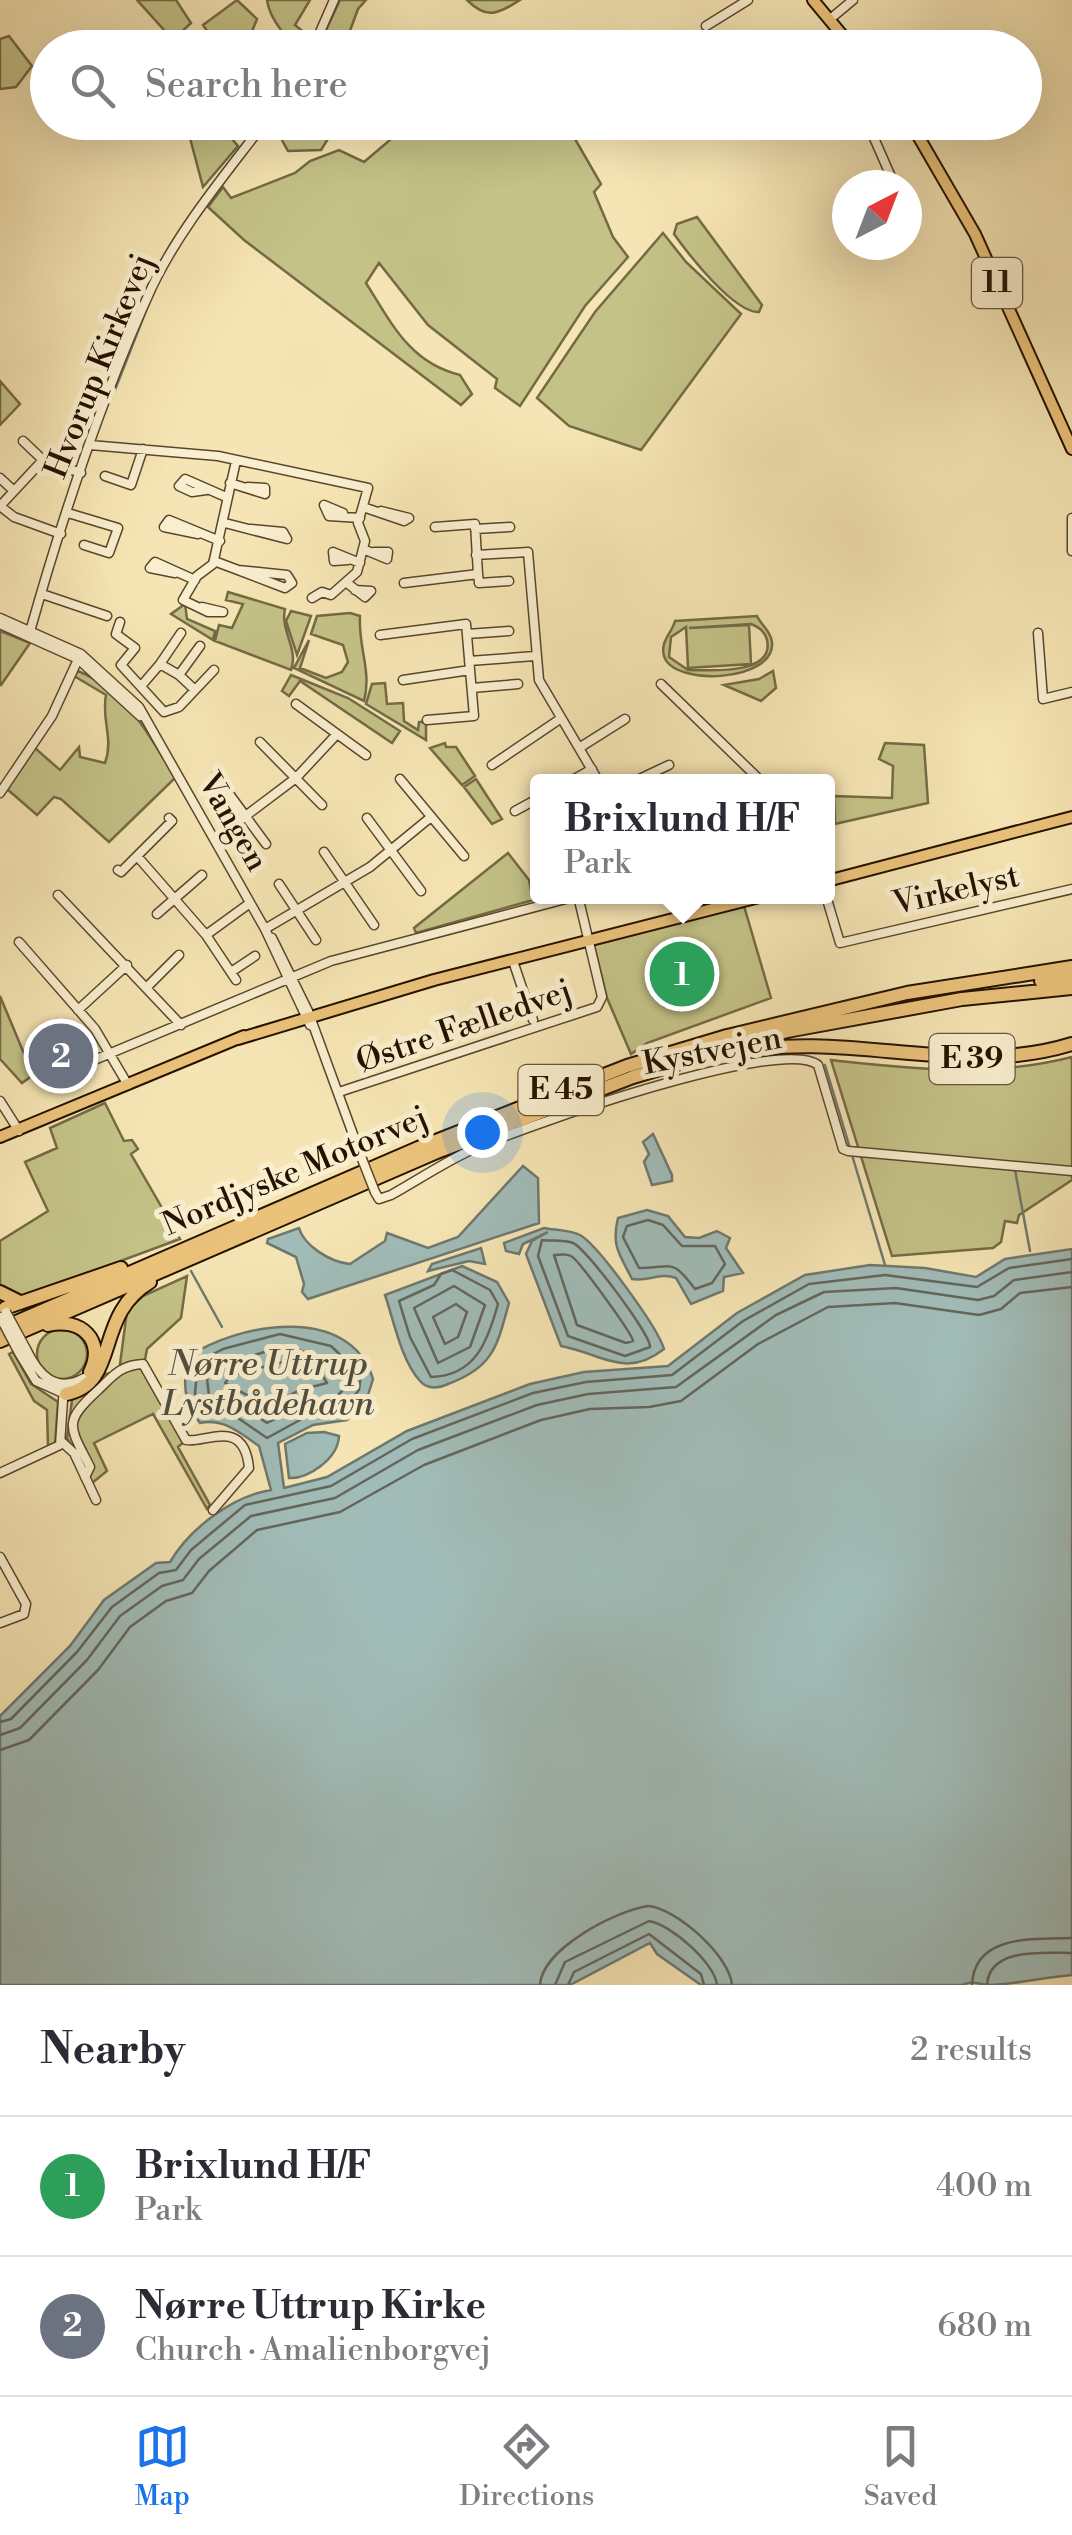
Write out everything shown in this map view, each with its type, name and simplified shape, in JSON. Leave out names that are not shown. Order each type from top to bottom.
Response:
[{"type":"highway","name":"E 39","points":[[846,1007],[1072,964]]},
{"type":"highway","name":"E 45","points":[[846,1007],[1072,978]]},
{"type":"highway","name":"E 45","points":[[664,1068],[787,1031],[962,999],[1072,988]]},
{"type":"highway","name":"Nordjyske Motorvej","points":[[0,1329],[591,1078],[727,1036],[846,1007]]},
{"type":"highway","points":[[870,1050],[991,1053],[1072,1035]]},
{"type":"highway","name":"E 39","points":[[664,1068],[763,1049],[870,1050],[975,1060],[1072,1044]]},
{"type":"highway","name":"Nordjyske Motorvej","points":[[0,1344],[521,1118],[664,1068]]},
{"type":"highway","points":[[64,1391],[86,1386],[97,1376],[117,1313],[139,1288],[342,1193]]},
{"type":"highway","points":[[2,1310],[287,1205]]},
{"type":"highway","points":[[0,1292],[11,1301],[23,1302]]},
{"type":"highway","points":[[0,1344],[49,1325],[76,1324],[89,1334],[96,1350],[93,1367],[84,1378]]},
{"type":"main road","points":[[813,0],[838,30]]},
{"type":"main road","name":"11","points":[[920,140],[975,234],[1072,449]]},
{"type":"main road","points":[[835,876],[1072,814]]},
{"type":"main road","points":[[0,1139],[238,1039],[383,994],[609,936],[621,929],[732,904]]},
{"type":"street","points":[[321,30],[334,0]]},
{"type":"street","points":[[706,26],[748,0]]},
{"type":"street","points":[[830,20],[853,0]]},
{"type":"street","name":"Hvorup Kirkevej","points":[[30,632],[90,444],[161,271],[252,140]]},
{"type":"street","points":[[875,140],[888,170]]},
{"type":"street","points":[[23,440],[43,460],[81,473]]},
{"type":"street","points":[[90,444],[236,461],[368,488],[360,518],[360,563],[347,582],[331,595],[322,592],[312,598]]},
{"type":"street","points":[[105,476],[131,485],[142,449]]},
{"type":"street","points":[[43,460],[0,505],[14,517],[61,534]]},
{"type":"street","points":[[202,607],[183,600],[195,580],[214,561],[236,461]]},
{"type":"street","points":[[0,478],[14,491]]},
{"type":"street","points":[[230,483],[248,487]]},
{"type":"street","points":[[206,490],[226,497]]},
{"type":"street","points":[[363,508],[381,512]]},
{"type":"street","points":[[68,514],[118,528],[109,553],[84,545]]},
{"type":"street","points":[[343,514],[360,518]]},
{"type":"street","points":[[1072,518],[1072,551]]},
{"type":"street","points":[[225,522],[251,529]]},
{"type":"street","points":[[434,527],[474,524],[478,584],[509,581]]},
{"type":"street","points":[[475,529],[510,527]]},
{"type":"street","points":[[198,534],[220,541]]},
{"type":"street","points":[[363,549],[374,552]]},
{"type":"street","points":[[476,556],[528,552],[539,680],[595,774]]},
{"type":"street","points":[[348,560],[360,563]]},
{"type":"street","points":[[214,561],[285,588],[292,583],[286,575],[238,570]]},
{"type":"street","points":[[175,573],[195,580]]},
{"type":"street","points":[[404,583],[478,574]]},
{"type":"street","points":[[347,582],[355,590]]},
{"type":"street","points":[[42,594],[107,616]]},
{"type":"street","name":"Vangen","points":[[0,621],[79,656],[137,708],[250,902],[307,1017]]},
{"type":"street","points":[[120,622],[116,634],[134,648],[121,664],[169,712],[214,670]]},
{"type":"street","points":[[380,634],[466,624],[474,716],[427,720]]},
{"type":"street","points":[[467,634],[509,630]]},
{"type":"street","points":[[159,680],[181,632]]},
{"type":"street","points":[[1038,632],[1043,699],[1072,692]]},
{"type":"street","points":[[178,675],[200,646]]},
{"type":"street","points":[[0,793],[52,716],[79,656]]},
{"type":"street","points":[[403,680],[535,656]]},
{"type":"street","points":[[142,685],[164,667]]},
{"type":"street","points":[[164,667],[194,690]]},
{"type":"street","points":[[472,688],[518,684]]},
{"type":"street","points":[[661,684],[754,774]]},
{"type":"street","points":[[137,708],[150,697]]},
{"type":"street","points":[[296,704],[366,755]]},
{"type":"street","points":[[492,765],[560,719]]},
{"type":"street","points":[[580,748],[625,719]]},
{"type":"street","points":[[214,839],[296,778],[338,734]]},
{"type":"street","points":[[260,742],[322,805]]},
{"type":"street","points":[[650,774],[670,765]]},
{"type":"street","points":[[583,774],[592,769]]},
{"type":"street","points":[[216,776],[266,844]]},
{"type":"street","points":[[400,779],[464,856]]},
{"type":"street","points":[[515,811],[530,803]]},
{"type":"street","points":[[264,929],[346,883],[431,817]]},
{"type":"street","points":[[118,870],[121,872],[172,821],[169,818]]},
{"type":"street","points":[[367,818],[421,890]]},
{"type":"street","points":[[324,852],[374,925]]},
{"type":"street","points":[[137,856],[206,935],[234,976],[256,956]]},
{"type":"street","points":[[157,914],[202,875]]},
{"type":"street","points":[[279,884],[316,940]]},
{"type":"street","name":"Virkelyst","points":[[828,904],[840,943],[1072,889]]},
{"type":"street","points":[[58,895],[181,1025]]},
{"type":"street","points":[[206,935],[250,902]]},
{"type":"street","points":[[56,1076],[342,959],[547,904]]},
{"type":"street","points":[[579,904],[588,941]]},
{"type":"street","name":"Østre Fælledvej","points":[[339,1092],[596,1007],[602,997],[588,941]]},
{"type":"street","points":[[18,942],[78,1010],[111,1054],[128,1086]]},
{"type":"street","points":[[148,986],[178,954]]},
{"type":"street","points":[[513,960],[532,1020]]},
{"type":"street","points":[[78,1010],[127,965]]},
{"type":"street","name":"Østre Fælledvej","points":[[307,1017],[377,1196]]},
{"type":"street","name":"Kystvejen","points":[[377,1196],[473,1149],[604,1102],[702,1073],[788,1058],[818,1065],[844,1149],[1072,1172]]},
{"type":"street","points":[[0,1101],[19,1132]]},
{"type":"street","points":[[2,1310],[22,1351],[43,1376],[64,1391]]},
{"type":"street","points":[[85,1477],[90,1467],[74,1435],[77,1407],[114,1372],[144,1364],[186,1440],[220,1434],[232,1438],[248,1456],[249,1468],[213,1510]]},
{"type":"street","points":[[64,1391],[84,1378]]},
{"type":"street","points":[[0,1472],[54,1451],[62,1442],[64,1391]]},
{"type":"street","points":[[62,1442],[72,1451],[96,1500]]},
{"type":"street","points":[[0,1558],[26,1604],[24,1614],[0,1623]]},
{"type":"shaded area","points":[[137,0],[176,0],[191,23],[184,30],[164,30]]},
{"type":"shaded area","points":[[237,0],[257,19],[252,30],[207,30],[203,25]]},
{"type":"shaded area","points":[[267,0],[310,0],[295,25],[301,30],[281,30]]},
{"type":"shaded area","points":[[340,0],[366,0],[350,30],[326,30]]},
{"type":"shaded area","points":[[467,0],[520,0],[493,13]]},
{"type":"shaded area","points":[[9,36],[30,63],[16,87],[0,89],[0,39]]},
{"type":"shaded area","points":[[191,140],[233,140],[238,146],[203,187]]},
{"type":"shaded area","points":[[282,140],[327,140],[321,150],[288,151]]},
{"type":"shaded area","points":[[390,140],[576,140],[601,184],[594,192],[613,237],[628,257],[585,306],[520,406],[495,388],[497,379],[428,325],[379,263],[366,283],[394,327],[415,351],[460,375],[472,394],[461,405],[244,240],[208,207],[223,187],[231,198],[295,173],[310,161],[339,150],[364,162]]},
{"type":"shaded area","points":[[697,217],[762,305],[759,312],[749,310],[725,293],[674,234],[677,224]]},
{"type":"shaded area","points":[[663,233],[686,262],[741,314],[641,450],[569,426],[537,398],[595,312]]},
{"type":"shaded area","points":[[0,381],[20,404],[0,425]]},
{"type":"shaded area","points":[[228,592],[285,609],[293,655],[291,670],[215,641],[219,625],[232,628],[243,604],[226,600]]},
{"type":"shaded area","points":[[185,604],[187,619],[215,631],[213,640],[171,614]]},
{"type":"shaded area","points":[[291,611],[311,616],[297,655],[286,621]]},
{"type":"shaded area","points":[[317,616],[360,616],[366,679],[364,701],[294,668],[309,640],[300,668],[326,678],[342,672],[348,662],[343,645],[311,634]]},
{"type":"shaded area","points":[[757,616],[771,638],[769,655],[742,672],[723,676],[685,673],[671,666],[663,651],[675,621]],"holes":[[[751,624],[767,640],[767,652],[751,665],[688,670],[669,657],[671,637],[686,627],[688,668],[751,664],[749,625],[689,628]]]},
{"type":"shaded area","points":[[0,631],[30,643],[1,685],[0,684]]},
{"type":"shaded area","points":[[78,671],[123,702],[175,778],[109,842],[61,799],[54,797],[37,815],[7,789],[35,748],[60,770],[79,747],[80,757],[105,763],[106,695],[74,676]]},
{"type":"shaded area","points":[[773,671],[776,688],[761,701],[724,685],[759,679]]},
{"type":"shaded area","points":[[291,675],[348,698],[400,731],[392,743],[300,681],[289,696],[282,691]]},
{"type":"shaded area","points":[[385,683],[387,704],[403,703],[404,721],[418,730],[419,722],[426,722],[426,740],[366,704],[372,684]]},
{"type":"shaded area","points":[[445,743],[446,747],[456,747],[475,776],[462,785],[430,748]]},
{"type":"shaded area","points":[[885,743],[924,745],[928,803],[835,824],[835,796],[892,798],[893,766],[879,759]]},
{"type":"shaded area","points":[[476,779],[502,819],[492,824],[464,787]]},
{"type":"shaded area","points":[[508,853],[529,880],[530,901],[416,933],[414,928]]},
{"type":"shaded area","points":[[744,906],[771,998],[647,1043],[631,1054],[607,998],[594,945]]},
{"type":"shaded area","points":[[0,996],[33,1075],[22,1083],[0,1059]]},
{"type":"shaded area","points":[[1072,1057],[1072,1180],[1019,1215],[1017,1223],[1005,1221],[1001,1242],[993,1248],[892,1256],[831,1060],[982,1070]]},
{"type":"shaded area","points":[[105,1103],[124,1141],[132,1140],[138,1149],[131,1154],[180,1239],[23,1297],[5,1292],[0,1284],[0,1241],[48,1211],[25,1162],[57,1148],[50,1128]]},
{"type":"shaded area","points":[[187,1276],[181,1318],[147,1349],[144,1365],[185,1441],[178,1447],[210,1505],[207,1509],[153,1414],[94,1443],[107,1471],[92,1483],[67,1438],[72,1400],[105,1374],[119,1372],[127,1311],[143,1296]]},
{"type":"shaded area","points":[[62,1329],[79,1337],[87,1354],[79,1371],[62,1379],[45,1371],[37,1354],[45,1337]]},
{"type":"shaded area","points":[[13,1352],[31,1384],[58,1402],[55,1445],[48,1447],[47,1410],[34,1401],[9,1354]]},
{"type":"water","points":[[653,1134],[672,1181],[652,1185],[644,1162],[649,1154],[643,1142]]},
{"type":"water","points":[[523,1166],[538,1178],[539,1223],[308,1299],[302,1292],[304,1284],[296,1257],[267,1243],[268,1239],[299,1228],[318,1252],[350,1264],[385,1241],[387,1233],[428,1248],[458,1237]]},
{"type":"water","points":[[647,1210],[668,1216],[685,1237],[699,1238],[717,1231],[730,1238],[726,1248],[743,1273],[724,1277],[723,1291],[691,1304],[676,1278],[632,1279],[616,1243],[618,1218]]},
{"type":"water","points":[[544,1228],[576,1233],[589,1242],[640,1306],[664,1349],[650,1358],[626,1363],[561,1346],[526,1254],[532,1241],[548,1232],[523,1244],[519,1254],[506,1251],[504,1243]]},
{"type":"water","points":[[481,1248],[485,1264],[469,1261],[428,1271],[432,1264]]},
{"type":"water","name":"Nørre Uttrup Lystbådehavn","points":[[1072,1249],[1072,1975],[992,1985],[701,1985],[657,1954],[650,1943],[570,1985],[0,1985],[0,1716],[70,1646],[104,1600],[156,1563],[170,1562],[189,1537],[228,1506],[271,1490],[259,1446],[225,1425],[200,1423],[194,1415],[186,1392],[188,1357],[235,1335],[291,1327],[318,1330],[341,1339],[360,1355],[373,1379],[368,1395],[347,1420],[313,1425],[278,1443],[284,1488],[327,1477],[407,1431],[530,1384],[584,1372],[668,1366],[737,1313],[805,1275],[870,1265],[925,1268],[976,1277],[1005,1259]]},
{"type":"water","points":[[462,1266],[497,1282],[509,1303],[497,1343],[484,1362],[463,1377],[430,1387],[420,1381],[408,1362],[385,1295]]},
{"type":"water","points":[[307,1433],[339,1436],[328,1460],[313,1471],[289,1478],[285,1444]]},
{"type":"waterway","points":[[139,306],[145,294]]},
{"type":"waterway","points":[[111,400],[149,303]]},
{"type":"waterway","points":[[825,1065],[885,1265]]},
{"type":"waterway","points":[[1015,1170],[1030,1251]]},
{"type":"waterway","name":"Nørre Uttrup Lystbådehavn","points":[[191,1271],[222,1327]]},
{"type":"place","name":"Brixlund H/F","points":[[682,974]]},
{"type":"place","name":"Nørre Uttrup Kirke","points":[[61,1056]]}]
